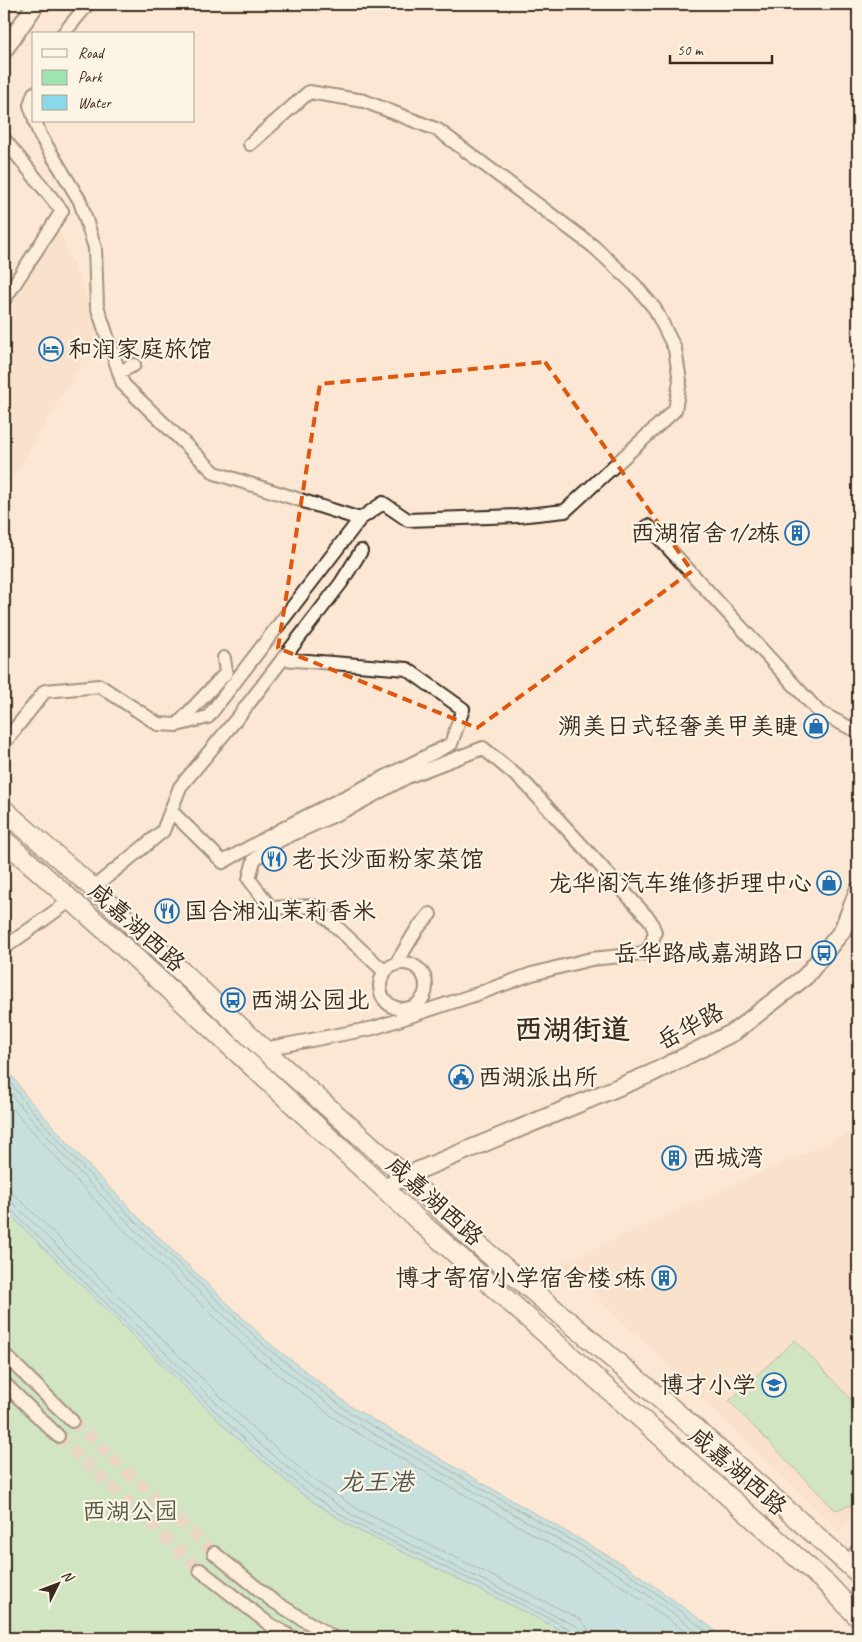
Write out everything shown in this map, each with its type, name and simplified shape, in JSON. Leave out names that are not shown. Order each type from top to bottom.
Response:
[{"type":"main road","name":"咸嘉湖西路","points":[[4,810],[93,888],[264,1049],[405,1176],[477,1244],[855,1562]]},
{"type":"main road","name":"咸嘉湖西路","points":[[4,840],[384,1189],[828,1585],[858,1617]]},
{"type":"street","points":[[4,50],[36,4]]},
{"type":"street","points":[[65,32],[88,4]]},
{"type":"street","points":[[4,743],[45,691],[100,686],[158,724],[177,725],[208,717],[360,519],[383,503],[408,520],[518,516],[565,510],[675,410],[680,381],[674,349],[654,308],[635,285],[592,246],[438,130],[364,101],[309,92],[250,144]]},
{"type":"street","points":[[32,99],[30,105],[32,111]]},
{"type":"street","points":[[35,122],[40,135],[80,200],[95,248],[97,306],[123,384],[214,473],[360,519]]},
{"type":"street","points":[[4,139],[62,211],[4,300]]},
{"type":"street","points":[[119,372],[134,365]]},
{"type":"street","points":[[648,526],[819,712],[858,732]]},
{"type":"street","points":[[93,888],[163,831],[180,787],[283,659],[341,583],[362,551]]},
{"type":"street","points":[[177,725],[226,673],[224,658]]},
{"type":"street","points":[[171,811],[223,862],[296,822],[451,744],[462,709],[407,669],[283,659]]},
{"type":"street","points":[[264,1049],[374,1028],[532,974],[591,959],[641,954],[650,948],[655,932],[650,920],[525,783],[482,748],[408,777],[352,807],[280,840],[254,860],[249,879],[271,908],[314,906],[386,972]]},
{"type":"street","name":"岳华路","points":[[384,1189],[405,1176],[650,1074],[734,1032],[806,976],[842,931],[858,891]]},
{"type":"street","points":[[4,948],[70,900]]},
{"type":"street","points":[[396,964],[417,929],[430,914]]},
{"type":"street","points":[[396,964],[412,965],[423,976],[425,991],[417,1004],[410,1008],[403,1009],[388,1004],[380,990],[380,982],[386,972],[396,964]]},
{"type":"street","points":[[4,1354],[72,1422]]},
{"type":"street","points":[[4,1384],[58,1436]]},
{"type":"street","points":[[214,1553],[273,1601],[334,1638]]},
{"type":"street","points":[[200,1570],[269,1624],[294,1638]]},
{"type":"highlighted area","points":[[545,362],[692,571],[477,728],[278,648],[320,384]]},
{"type":"shaded area","points":[[58,226],[100,331],[4,493],[4,311]]},
{"type":"shaded area","name":"博才小学","points":[[854,1131],[858,1135],[858,1507],[841,1532],[562,1263]]},
{"type":"green space","name":"西湖公园","points":[[4,1209],[246,1447],[302,1494],[350,1526],[575,1638],[4,1638]]},
{"type":"green space","points":[[795,1340],[858,1407],[858,1503],[835,1510],[729,1401]]},
{"type":"water","name":"龙王港","points":[[4,1064],[26,1096],[87,1164],[145,1224],[269,1343],[353,1408],[629,1568],[723,1638],[575,1638],[350,1526],[302,1494],[246,1447],[4,1209]]},
{"type":"tunnel","points":[[72,1421],[214,1553]]},
{"type":"tunnel","points":[[58,1436],[200,1570]]},
{"type":"place","name":"和润家庭旅馆","points":[[51,349]]},
{"type":"place","name":"西湖宿舍1/2栋","points":[[797,533]]},
{"type":"place","name":"溯美日式轻奢美甲美睫","points":[[816,726]]},
{"type":"place","name":"老长沙面粉家菜馆","points":[[274,859]]},
{"type":"place","name":"龙华阁汽车维修护理中心","points":[[829,883]]},
{"type":"place","name":"国合湘汕茉莉香米","points":[[167,911]]},
{"type":"place","name":"岳华路咸嘉湖路口","points":[[824,953]]},
{"type":"place","name":"西湖公园北","points":[[233,1000]]},
{"type":"place","name":"西湖派出所","points":[[461,1077]]},
{"type":"place","name":"西城湾","points":[[674,1158]]},
{"type":"place","name":"博才寄宿小学宿舍楼5栋","points":[[664,1278]]},
{"type":"place","name":"博才小学","points":[[774,1385]]},
{"type":"district","name":"西湖街道","points":[[572,1029]]}]
